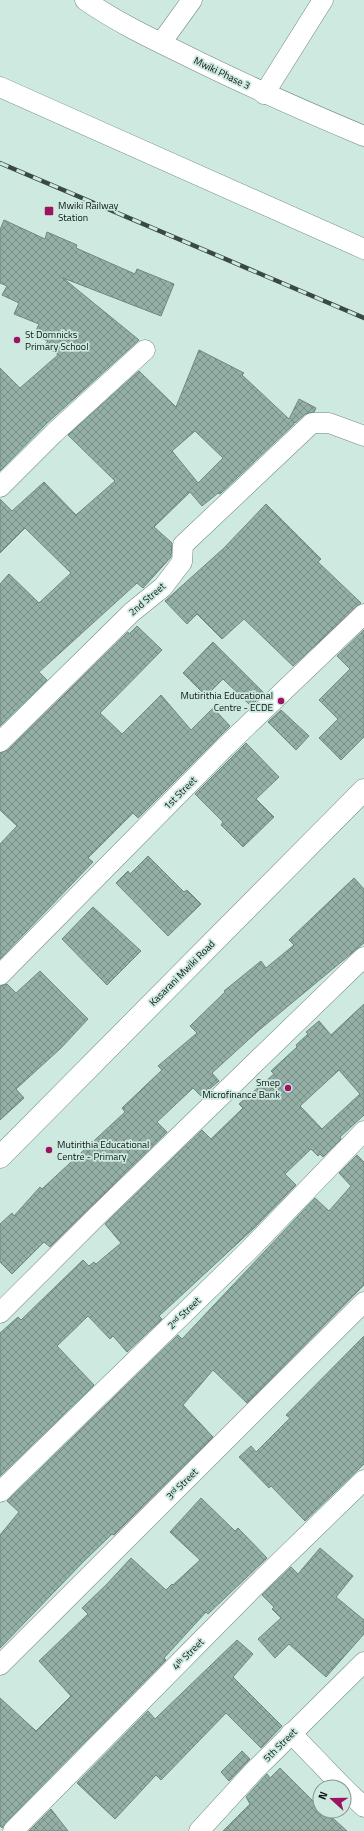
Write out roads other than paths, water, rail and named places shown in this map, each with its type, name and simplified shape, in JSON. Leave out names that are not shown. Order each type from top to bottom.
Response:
[{"type":"main road","name":"Kasarani Mwiki Road","points":[[0,1157],[364,790]]},
{"type":"street","name":"Mwiki Phase 3","points":[[85,0],[104,14],[264,94],[364,136]]},
{"type":"street","points":[[161,43],[192,0]]},
{"type":"street","points":[[264,94],[323,0]]},
{"type":"street","points":[[0,87],[364,249]]},
{"type":"street","points":[[0,487],[54,433],[145,350]]},
{"type":"street","name":"2nd Street","points":[[0,742],[132,612],[163,587],[182,562],[182,545],[312,423],[330,423],[364,436]]},
{"type":"street","name":"1st Street","points":[[0,976],[225,747],[364,614]]},
{"type":"street","points":[[0,1313],[98,1215],[364,957]]},
{"type":"street","name":"2ⁿᵈ Street","points":[[0,1492],[248,1251],[364,1131]]},
{"type":"street","name":"3ʳᵈ Street","points":[[0,1665],[364,1302]]},
{"type":"street","name":"4ᵗʰ Street","points":[[14,1831],[253,1588],[364,1480]]},
{"type":"street","name":"5th Street","points":[[198,1831],[291,1733],[364,1662]]},
{"type":"street","points":[[291,1733],[336,1779]]},
{"type":"street","points":[[352,1795],[364,1807]]},
{"type":"railway","points":[[0,163],[364,318]]},
{"type":"place","name":"Mwiki Railway Station","points":[[49,211]]},
{"type":"place","name":"St Domnicks Primary School","points":[[17,340]]},
{"type":"place","name":"Mutirithia Educational Centre - ECDE","points":[[281,701]]},
{"type":"place","name":"Smep Microfinance Bank","points":[[288,1088]]},
{"type":"place","name":"Mutirithia Educational Centre - Primary","points":[[49,1150]]}]
